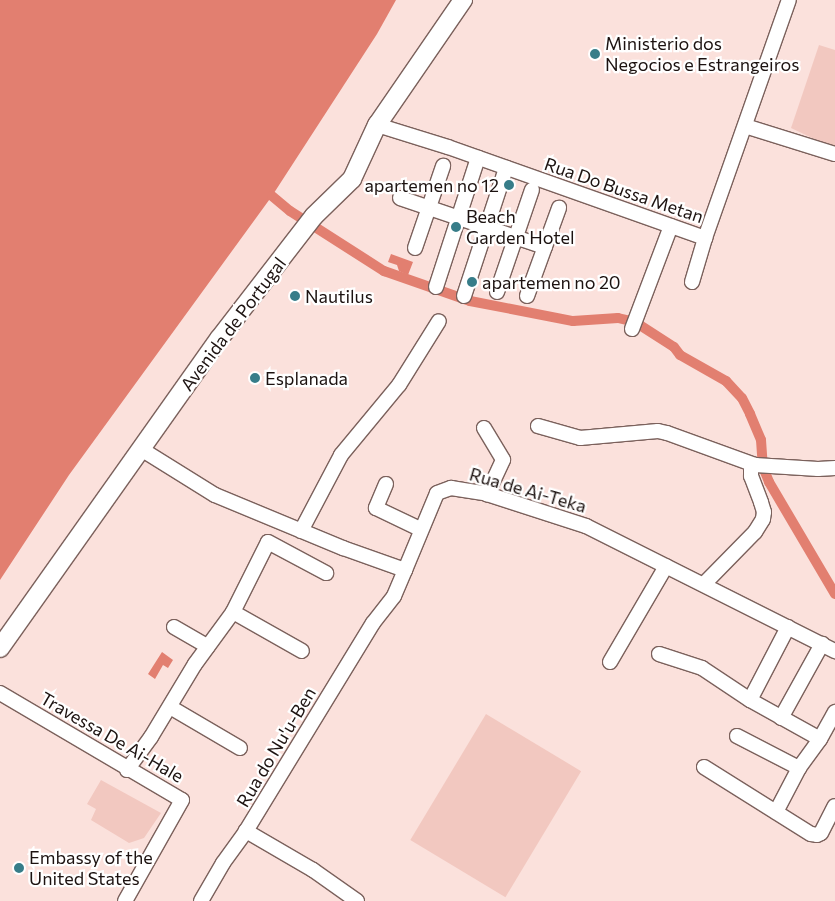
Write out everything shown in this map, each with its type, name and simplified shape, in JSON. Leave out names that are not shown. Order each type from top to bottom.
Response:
[{"type":"main road","name":"Avenida de Portugal","points":[[0,648],[218,340],[310,222],[352,179],[377,125],[463,0]]},
{"type":"street","name":"Rua Do Bussa Metan","points":[[377,125],[478,158],[705,238],[789,0]]},
{"type":"street","points":[[745,126],[835,154]]},
{"type":"street","points":[[436,287],[478,158]]},
{"type":"street","points":[[414,248],[442,166]]},
{"type":"street","points":[[464,296],[506,168]]},
{"type":"street","points":[[497,292],[532,190]]},
{"type":"street","points":[[400,198],[546,247]]},
{"type":"street","points":[[528,296],[559,208]]},
{"type":"street","points":[[632,329],[671,226]]},
{"type":"street","points":[[692,282],[705,238]]},
{"type":"street","points":[[301,531],[341,455],[399,385],[439,321]]},
{"type":"street","points":[[538,426],[580,438],[658,431],[764,465],[818,469],[835,468]]},
{"type":"street","points":[[484,428],[503,460],[487,494]]},
{"type":"street","points":[[141,449],[215,495],[301,531],[405,570]]},
{"type":"street","points":[[704,584],[756,532],[763,519],[764,512],[751,476],[751,469],[764,465]]},
{"type":"street","points":[[386,484],[376,508],[420,529]]},
{"type":"street","name":"Rua de Ai-Teka","points":[[405,570],[420,529],[437,492],[451,488],[487,494],[586,526],[829,647]]},
{"type":"street","points":[[127,770],[170,707],[195,664],[233,612],[268,542],[326,574]]},
{"type":"street","points":[[610,662],[666,566]]},
{"type":"street","name":"Rua do Nu'u-Ben","points":[[357,901],[312,870],[246,831],[373,624],[398,590],[405,570]]},
{"type":"street","points":[[233,612],[302,651]]},
{"type":"street","points":[[174,627],[208,647]]},
{"type":"street","points":[[750,700],[788,627]]},
{"type":"street","points":[[781,718],[829,647]]},
{"type":"street","points":[[659,654],[702,668],[750,700],[820,739]]},
{"type":"street","name":"Travessa De Ai-Hale","points":[[0,693],[127,770],[182,800],[125,901]]},
{"type":"street","points":[[170,707],[240,748]]},
{"type":"street","points":[[776,812],[799,768],[820,739],[835,712]]},
{"type":"street","points":[[736,736],[799,768]]},
{"type":"street","points":[[704,767],[776,812],[818,835],[835,806]]},
{"type":"street","points":[[201,901],[223,863],[246,831]]},
{"type":"shaded area","points":[[0,0],[396,0],[377,34],[272,196],[69,475],[0,580]]},
{"type":"shaded area","points":[[819,45],[835,50],[835,146],[827,145],[791,128]]},
{"type":"shaded area","points":[[391,254],[413,262],[408,275],[399,271],[397,265],[388,262]]},
{"type":"shaded area","points":[[162,652],[173,660],[168,668],[163,665],[155,679],[148,674]]},
{"type":"shaded area","points":[[486,714],[581,771],[505,897],[410,840]]},
{"type":"shaded area","points":[[101,780],[161,813],[144,838],[129,843],[91,820],[96,809],[87,804]]},
{"type":"waterway","points":[[272,196],[290,211],[384,271],[470,301],[573,321],[618,318],[635,322],[674,347],[680,355],[726,381],[742,398],[750,414],[761,440],[763,467],[769,482],[835,594]]},
{"type":"place","name":"Ministerio dos Negocios e Estrangeiros","points":[[595,54]]},
{"type":"place","name":"apartemen no 12","points":[[509,185]]},
{"type":"place","name":"Beach Garden Hotel","points":[[456,227]]},
{"type":"place","name":"apartemen no 20","points":[[472,282]]},
{"type":"place","name":"Nautilus","points":[[295,296]]},
{"type":"place","name":"Esplanada","points":[[255,378]]},
{"type":"place","name":"Embassy of the United States","points":[[19,868]]}]
